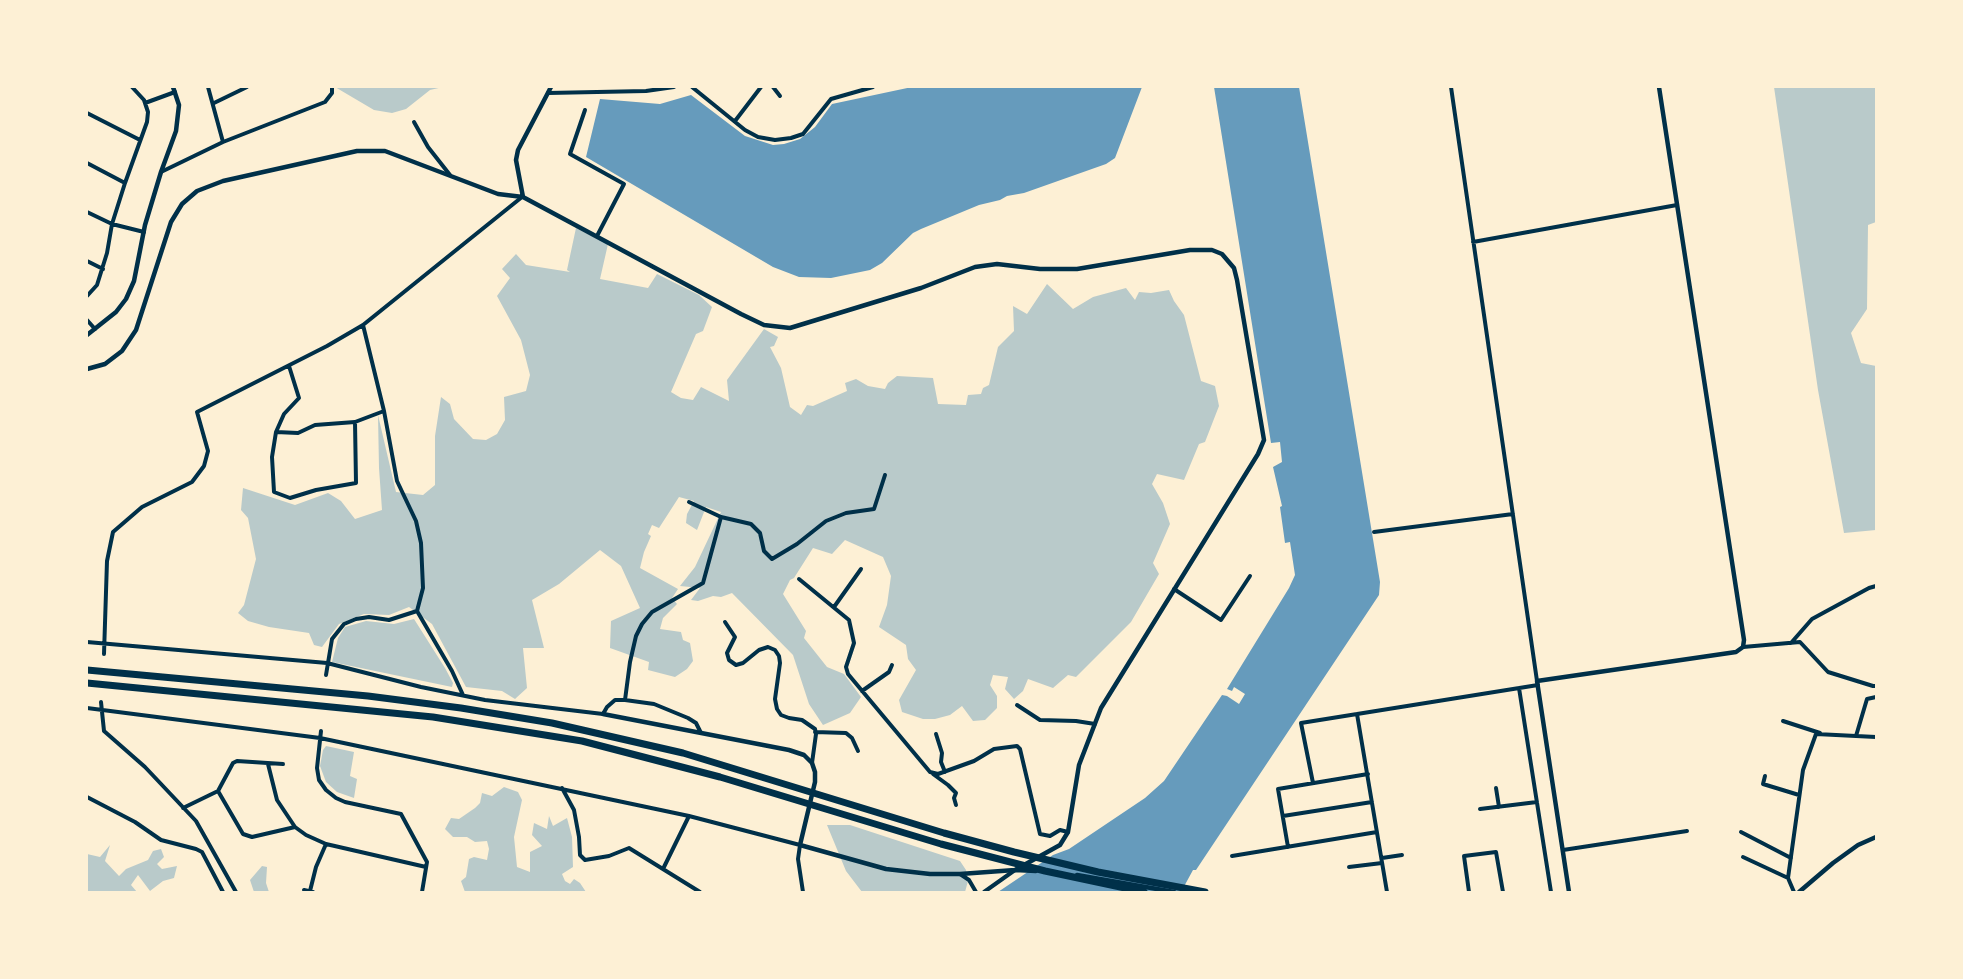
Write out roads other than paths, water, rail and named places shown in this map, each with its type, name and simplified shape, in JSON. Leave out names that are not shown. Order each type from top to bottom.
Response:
[{"type":"highway","points":[[87,670],[368,696],[564,725],[642,743],[801,788],[944,833],[1055,862],[1204,892]]},
{"type":"highway","points":[[87,683],[433,717],[582,741],[659,760],[941,844],[1045,871],[1144,892]]},
{"type":"street","points":[[87,296],[97,285],[103,269],[112,225],[147,122],[148,112],[144,100],[132,87]]},
{"type":"street","points":[[208,87],[223,142]]},
{"type":"street","points":[[214,103],[247,87]]},
{"type":"street","points":[[161,172],[223,142],[325,102],[332,93],[332,87]]},
{"type":"street","points":[[523,197],[516,160],[518,150],[551,87]]},
{"type":"street","points":[[548,93],[645,91],[674,87]]},
{"type":"street","points":[[692,87],[758,137],[775,140],[803,134],[831,99],[873,87]]},
{"type":"street","points":[[735,121],[761,87]]},
{"type":"street","points":[[773,87],[780,96]]},
{"type":"street","points":[[1451,87],[1569,892]]},
{"type":"street","points":[[1659,87],[1744,640],[1743,647]]},
{"type":"street","points":[[87,335],[116,312],[126,299],[134,281],[144,232],[161,172],[176,131],[179,105],[174,89],[145,103]]},
{"type":"street","points":[[585,110],[570,154],[624,184],[597,236]]},
{"type":"street","points":[[87,113],[140,140]]},
{"type":"street","points":[[414,122],[428,147],[451,176]]},
{"type":"street","points":[[87,369],[105,364],[122,351],[136,330],[171,222],[182,204],[197,191],[223,181],[357,151],[385,151],[498,194],[523,197],[764,325],[790,328],[921,288],[975,267],[997,264],[1040,269],[1077,269],[1190,250],[1212,250],[1222,254],[1234,268],[1237,280],[1264,440],[1258,454],[1101,708],[1079,765],[1068,832],[1060,845],[1015,870],[984,892]]},
{"type":"street","points":[[87,163],[125,183]]},
{"type":"street","points":[[104,654],[107,561],[113,532],[142,507],[192,482],[204,466],[208,451],[197,412],[289,366],[363,325],[523,197]]},
{"type":"street","points":[[1473,242],[1678,205]]},
{"type":"street","points":[[87,212],[112,225],[144,232]]},
{"type":"street","points":[[87,261],[103,269]]},
{"type":"street","points":[[87,320],[95,329]]},
{"type":"street","points":[[363,325],[384,411],[397,481],[416,520],[422,543],[423,588],[417,611],[464,695]]},
{"type":"street","points":[[289,366],[299,398],[285,414],[276,432],[272,457],[274,492],[290,498],[316,490],[357,483],[355,422]]},
{"type":"street","points":[[276,432],[298,433],[315,425],[355,422],[384,411]]},
{"type":"street","points":[[689,502],[721,517],[751,524],[760,533],[764,551],[772,559],[787,551],[826,521],[846,513],[874,509],[885,475]]},
{"type":"street","points":[[1374,532],[1513,514]]},
{"type":"street","points":[[625,700],[630,662],[636,636],[642,624],[652,612],[704,583],[721,517]]},
{"type":"street","points":[[834,607],[861,569]]},
{"type":"street","points":[[1173,589],[1221,620],[1250,576]]},
{"type":"street","points":[[799,579],[849,620],[854,643],[846,667],[848,674],[930,772],[948,784],[956,793],[954,798],[956,805]]},
{"type":"street","points":[[1791,643],[1812,619],[1876,586]]},
{"type":"street","points":[[326,675],[332,639],[344,624],[369,617],[389,620],[417,611]]},
{"type":"street","points":[[724,622],[735,637],[727,653],[729,660],[736,665],[743,663],[759,650],[768,647],[775,650],[780,663],[775,699],[777,709],[781,715],[802,720],[815,729],[812,763],[815,782],[798,859],[803,892]]},
{"type":"street","points":[[87,642],[327,663],[421,687],[485,700],[603,714],[789,750],[804,755],[812,763]]},
{"type":"street","points":[[1313,783],[1301,723],[1736,652],[1743,647],[1800,642],[1828,672],[1876,686]]},
{"type":"street","points":[[862,691],[889,672],[892,665]]},
{"type":"street","points":[[1519,688],[1551,892]]},
{"type":"street","points":[[1856,736],[1867,699],[1876,697]]},
{"type":"street","points":[[603,714],[615,700],[654,704],[688,718],[696,723],[701,733]]},
{"type":"street","points":[[101,702],[104,730],[146,767],[196,821],[236,892]]},
{"type":"street","points":[[1017,705],[1040,720],[1095,724]]},
{"type":"street","points":[[87,708],[320,738],[689,816],[886,869],[930,874],[1015,870],[1075,874],[1174,892]]},
{"type":"street","points":[[1358,714],[1387,892]]},
{"type":"street","points":[[1783,721],[1825,734]]},
{"type":"street","points":[[321,730],[317,768],[319,780],[326,790],[345,802],[401,814],[427,862],[422,892]]},
{"type":"street","points":[[815,732],[846,733],[852,738],[858,751]]},
{"type":"street","points":[[936,734],[945,772]]},
{"type":"street","points":[[1794,892],[1788,878],[1799,795],[1805,763],[1816,734],[1876,737]]},
{"type":"street","points":[[930,772],[938,774],[945,772],[974,761],[994,749],[1017,746],[1020,749],[1040,834],[1050,836],[1060,830],[1068,832]]},
{"type":"street","points":[[183,808],[218,791],[233,763],[237,761],[283,764]]},
{"type":"street","points":[[268,764],[277,800],[295,827],[326,844],[426,867]]},
{"type":"street","points":[[1288,847],[1278,789],[1368,774]]},
{"type":"street","points":[[1765,777],[1763,784],[1799,795]]},
{"type":"street","points":[[561,788],[574,810],[579,837],[579,855],[585,861],[609,856],[629,848],[700,892]]},
{"type":"street","points":[[1496,788],[1499,807]]},
{"type":"street","points":[[218,791],[243,834],[252,837],[295,827]]},
{"type":"street","points":[[87,797],[135,822],[161,840],[202,852],[223,892]]},
{"type":"street","points":[[1283,816],[1372,802]]},
{"type":"street","points":[[1480,809],[1537,802]]},
{"type":"street","points":[[663,869],[689,816]]},
{"type":"street","points":[[1563,850],[1687,831]]},
{"type":"street","points":[[1232,856],[1377,832]]},
{"type":"street","points":[[1741,832],[1791,858]]},
{"type":"street","points":[[1799,892],[1850,851],[1876,837]]},
{"type":"street","points":[[304,890],[312,892],[316,867],[326,844]]},
{"type":"street","points":[[1469,892],[1464,856],[1496,852],[1503,892]]},
{"type":"street","points":[[1349,867],[1402,855]]},
{"type":"street","points":[[1743,857],[1788,878]]},
{"type":"street","points":[[960,874],[969,880],[976,892]]},
{"type":"water","points":[[912,87],[1142,87],[1115,158],[1106,164],[1024,193],[979,205],[921,229],[913,233],[882,263],[870,270],[831,278],[799,277],[773,267],[586,157],[600,99],[660,104],[691,95],[745,136],[773,145],[800,139],[815,127],[832,104]]},
{"type":"water","points":[[1214,87],[1299,87],[1380,582],[1379,595],[1196,870],[1193,870],[1181,892],[998,892],[1053,855],[1069,849],[1145,798],[1164,781],[1222,695],[1239,704],[1245,694],[1234,687],[1232,691],[1227,689],[1295,575],[1290,542],[1285,543],[1280,507],[1282,506],[1273,467],[1282,462],[1280,442],[1271,443]]}]
